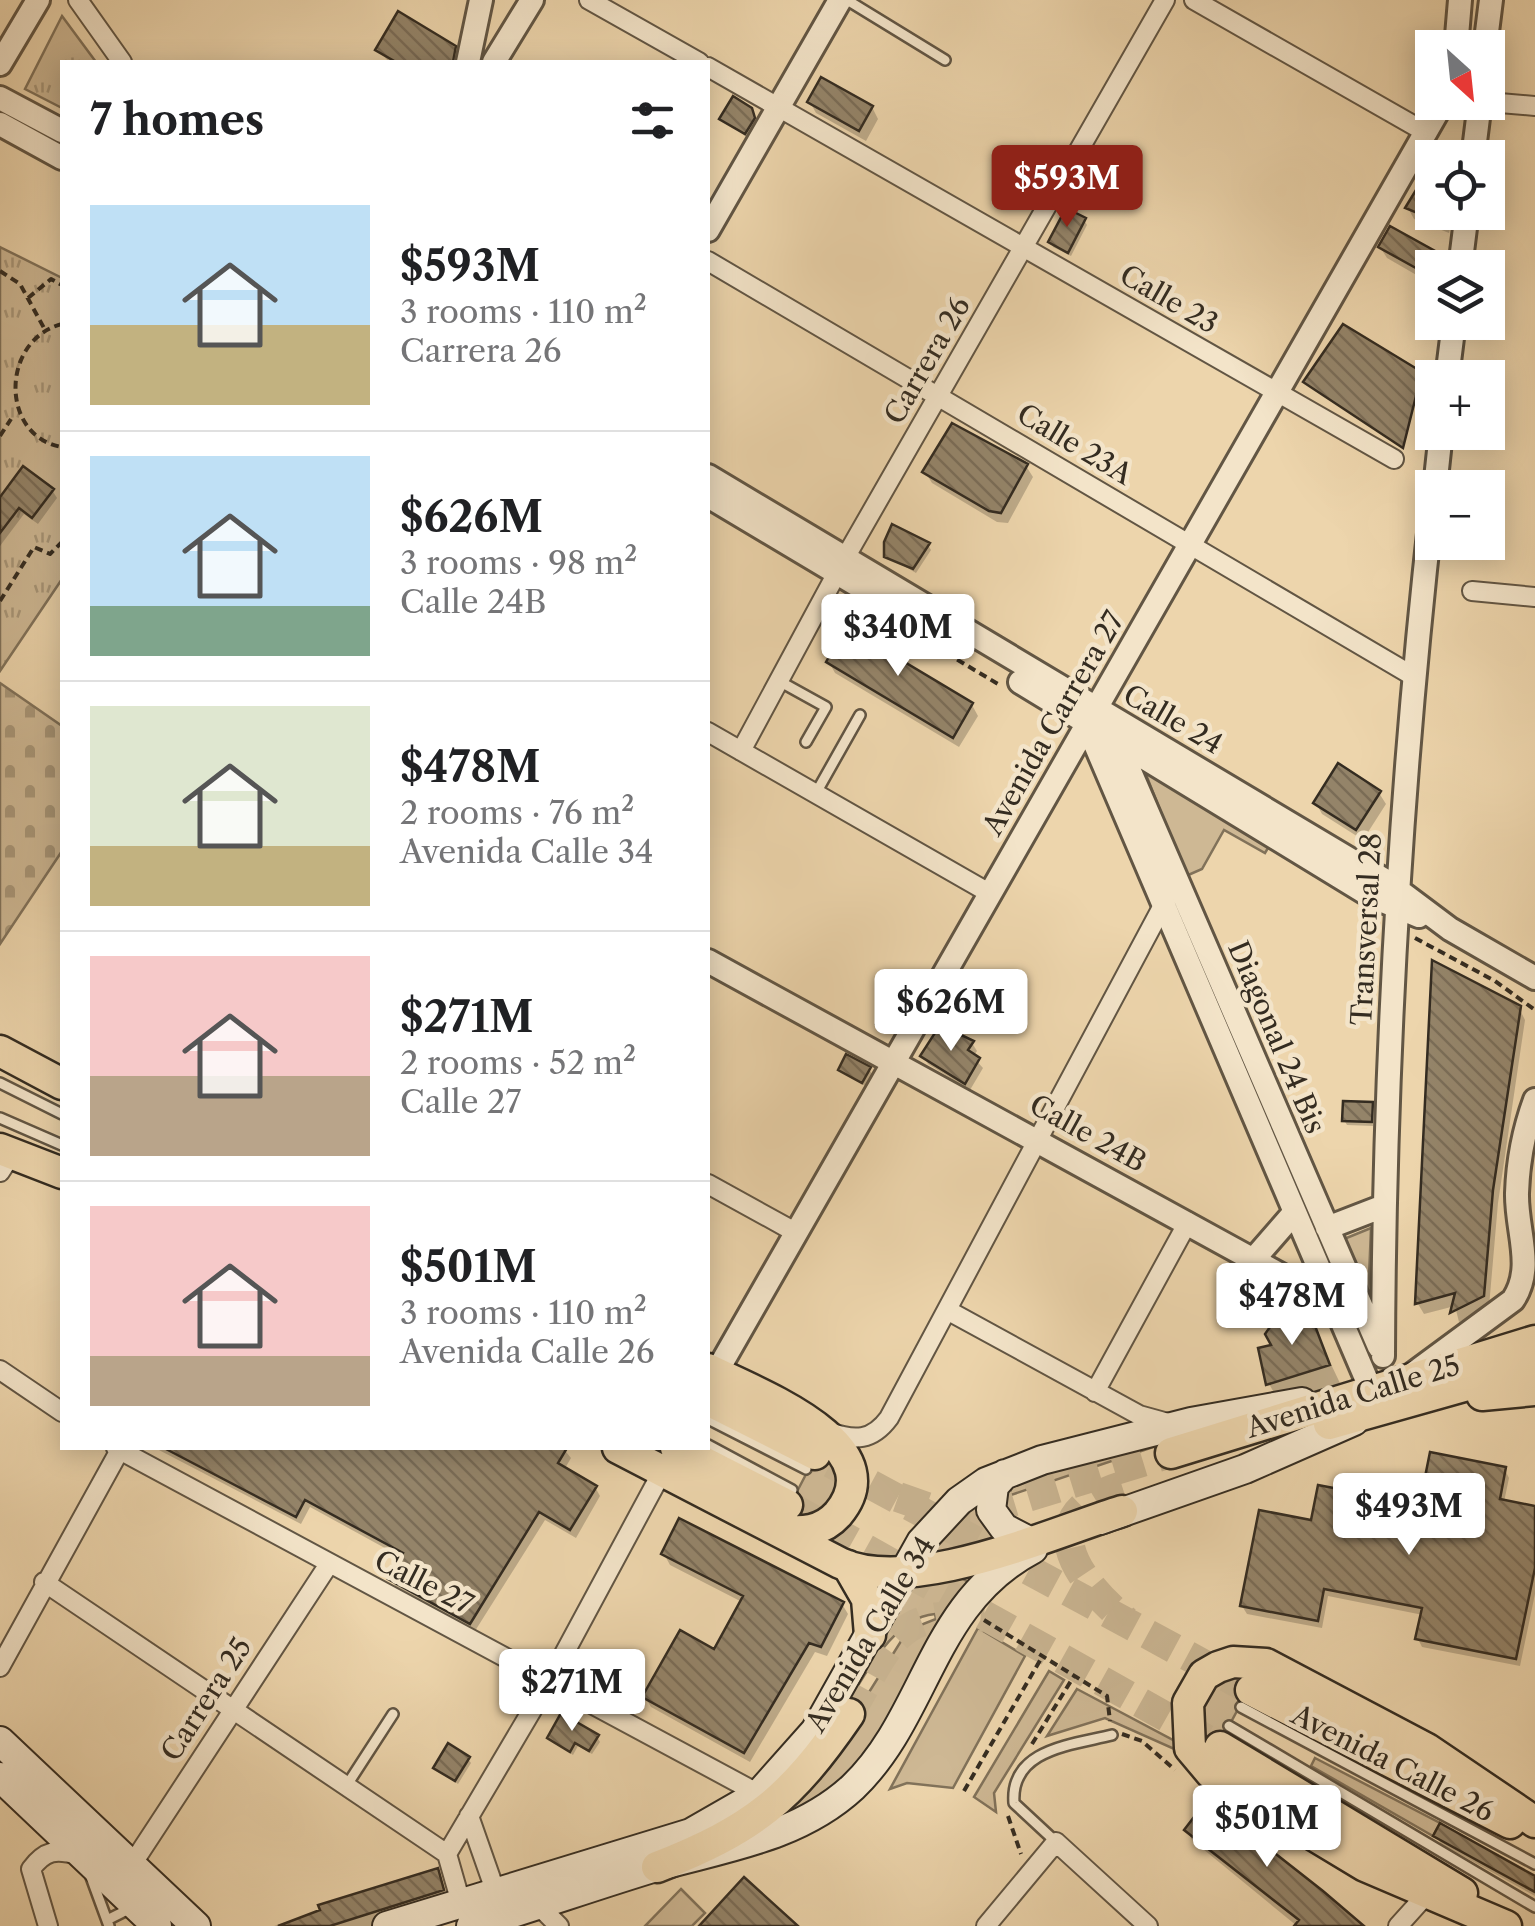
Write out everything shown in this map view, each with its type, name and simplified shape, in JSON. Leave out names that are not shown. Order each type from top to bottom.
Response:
[{"type":"main road","points":[[0,1051],[60,1083]]},
{"type":"main road","points":[[4,1159],[60,1173]]},
{"type":"main road","name":"Avenida Calle 25","points":[[1174,1461],[1535,1341]]},
{"type":"main road","name":"Avenida Calle 25","points":[[1391,1386],[1535,1366]]},
{"type":"main road","points":[[626,1450],[669,1460],[786,1508],[818,1528],[834,1518],[848,1498],[850,1465],[816,1451],[710,1381]]},
{"type":"main road","points":[[1391,1386],[1535,1390]]},
{"type":"main road","name":"Avenida Calle 34","points":[[466,1914],[496,1893],[692,1833],[759,1794],[815,1731],[902,1574],[944,1515],[972,1490],[1011,1470],[1191,1422],[1391,1386]]},
{"type":"main road","name":"Avenida Calle 34","points":[[388,1926],[539,1906],[657,1867],[755,1841],[825,1809],[875,1761],[961,1609],[985,1582],[1053,1538],[1244,1469],[1391,1386]]},
{"type":"main road","points":[[1011,1470],[994,1486],[991,1510],[1004,1528],[1028,1540]]},
{"type":"main road","points":[[786,1508],[848,1566],[867,1598],[870,1635]]},
{"type":"main road","points":[[848,1566],[902,1574],[942,1568],[1122,1511]]},
{"type":"main road","points":[[1506,1926],[1365,1866],[1200,1762],[1190,1748],[1188,1703],[1204,1675],[1233,1662],[1266,1664],[1428,1749],[1535,1822]]},
{"type":"main road","name":"Avenida Calle 26","points":[[1246,1698],[1535,1836]]},
{"type":"main road","points":[[657,1867],[712,1845],[775,1806],[816,1762],[849,1714]]},
{"type":"main road","points":[[1224,1737],[1517,1926]]},
{"type":"main road","points":[[0,1741],[196,1926]]},
{"type":"main road","points":[[0,1777],[84,1856],[127,1912],[157,1926]]},
{"type":"street","points":[[0,79],[4,58],[38,0]]},
{"type":"street","points":[[78,0],[121,60]]},
{"type":"street","points":[[468,60],[480,0]]},
{"type":"street","points":[[495,60],[532,0]]},
{"type":"street","points":[[589,0],[695,60]]},
{"type":"street","points":[[710,227],[843,0]]},
{"type":"street","name":"Carrera 26","points":[[741,750],[841,566],[1165,0]]},
{"type":"street","points":[[1194,0],[1427,133]]},
{"type":"street","points":[[1458,30],[1460,0]]},
{"type":"street","points":[[1488,30],[1491,0]]},
{"type":"street","name":"Calle 23","points":[[710,69],[1394,459]]},
{"type":"street","points":[[0,98],[60,130]]},
{"type":"street","points":[[1505,103],[1535,106]]},
{"type":"street","name":"Avenida Carrera 27","points":[[710,1381],[892,1059],[1096,715],[1434,120]]},
{"type":"street","points":[[0,124],[60,157]]},
{"type":"street","name":"Calle 23A","points":[[710,262],[1413,676]]},
{"type":"street","name":"Calle 24","points":[[710,477],[841,566]]},
{"type":"street","name":"Calle 24","points":[[710,497],[841,566],[1096,715],[1396,898]]},
{"type":"street","name":"Transversal 28","points":[[1391,1386],[1384,1206],[1396,898],[1426,560]]},
{"type":"street","points":[[1472,591],[1535,597]]},
{"type":"street","name":"Calle 24","points":[[1096,715],[1118,744],[1450,928],[1530,978]]},
{"type":"street","name":"Diagonal 24 Bis","points":[[1096,715],[1162,906],[1332,1304],[1391,1386]]},
{"type":"street","points":[[710,733],[991,894]]},
{"type":"street","name":"Diagonal 24 Bis","points":[[1118,744],[1391,1386]]},
{"type":"street","points":[[816,1451],[881,1428],[1176,880]]},
{"type":"street","name":"Calle 24B","points":[[710,962],[1332,1304]]},
{"type":"street","points":[[1391,1386],[1513,1300],[1522,1288],[1527,1266],[1517,1190],[1533,1107]]},
{"type":"street","points":[[710,1185],[795,1232]]},
{"type":"street","points":[[1327,1228],[1384,1206]]},
{"type":"street","points":[[1254,1259],[1294,1213]]},
{"type":"street","points":[[1095,1392],[1188,1222]]},
{"type":"street","points":[[947,1310],[1143,1418],[1191,1422]]},
{"type":"street","points":[[0,1370],[60,1411]]},
{"type":"street","points":[[0,1667],[118,1450]]},
{"type":"street","name":"Calle 27","points":[[123,1450],[329,1564],[551,1678],[759,1794]]},
{"type":"street","points":[[447,1854],[551,1678],[669,1460]]},
{"type":"street","name":"Carrera 25","points":[[131,1866],[329,1564]]},
{"type":"street","points":[[44,1582],[447,1854],[466,1914]]},
{"type":"street","points":[[469,1816],[496,1893]]},
{"type":"street","points":[[986,1926],[1056,1842],[1148,1926]]},
{"type":"street","points":[[48,1926],[31,1869],[40,1856],[52,1850],[84,1856]]},
{"type":"street","points":[[1398,1926],[1426,1895]]},
{"type":"street","points":[[539,1906],[559,1926]]},
{"type":"lane","points":[[843,0],[945,60]]},
{"type":"lane","points":[[779,681],[826,707],[806,742]]},
{"type":"lane","points":[[816,793],[860,715]]},
{"type":"lane","points":[[0,1084],[60,1113]]},
{"type":"lane","points":[[0,1118],[60,1144]]},
{"type":"lane","points":[[710,1420],[816,1451]]},
{"type":"lane","points":[[710,1447],[786,1508]]},
{"type":"lane","points":[[1246,1698],[1535,1864]]},
{"type":"lane","points":[[347,1785],[393,1714]]},
{"type":"lane","points":[[1056,1842],[1018,1810],[1013,1790],[1032,1758],[1112,1735]]},
{"type":"lane","points":[[1224,1737],[1535,1907]]},
{"type":"lane","points":[[84,1856],[108,1923],[127,1912]]},
{"type":"lane","points":[[100,1900],[127,1912]]},
{"type":"path","points":[[0,271],[20,284],[44,328]]},
{"type":"path","points":[[28,298],[52,279],[60,283]]},
{"type":"path","points":[[14,351],[44,328],[60,324]]},
{"type":"path","points":[[6,404],[26,434],[60,446]]},
{"type":"path","points":[[0,436],[12,418]]},
{"type":"path","points":[[0,601],[34,548],[50,554],[60,544]]},
{"type":"path","points":[[964,1791],[1042,1657]]},
{"type":"green space","points":[[62,16],[95,60],[60,60],[60,107],[25,89]]},
{"type":"green space","points":[[0,247],[60,277],[60,582],[0,671]]},
{"type":"green space","points":[[0,683],[60,725],[60,854],[0,944]]},
{"type":"green space","points":[[1145,772],[1271,843],[1265,853],[1224,830],[1202,869],[1186,876]]},
{"type":"green space","points":[[1371,1228],[1368,1302],[1344,1239]]},
{"type":"green space","points":[[825,1438],[842,1461],[836,1509],[780,1524]]},
{"type":"green space","points":[[1168,1442],[1008,1496],[1015,1481]]},
{"type":"green space","points":[[987,1489],[1016,1542],[914,1570]]},
{"type":"green space","points":[[947,1570],[970,1583],[875,1750],[848,1783],[740,1837],[851,1721],[908,1630],[936,1619],[935,1614],[918,1619],[886,1644],[828,1738],[904,1587]]},
{"type":"green space","points":[[978,1628],[1025,1656],[953,1788],[907,1783],[890,1789]]},
{"type":"green space","points":[[1260,1668],[1208,1765],[1195,1696],[1208,1678]]},
{"type":"green space","points":[[1049,1671],[1064,1680],[994,1793],[996,1812],[974,1797]]},
{"type":"green space","points":[[1077,1689],[1186,1747],[1190,1756],[1105,1718],[1047,1736]]},
{"type":"green space","points":[[1315,1758],[1440,1823],[1433,1836],[1311,1766]]},
{"type":"green space","points":[[681,1889],[705,1913],[692,1926],[645,1926]]},
{"type":"building","points":[[398,11],[456,46],[453,60],[392,60],[375,50]]},
{"type":"building","points":[[821,77],[873,106],[859,131],[807,102]]},
{"type":"building","points":[[733,96],[752,108],[755,118],[745,134],[719,119]]},
{"type":"building","points":[[1415,192],[1415,212],[1405,208]]},
{"type":"building","points":[[1066,208],[1086,218],[1068,253],[1048,242]]},
{"type":"building","points":[[1390,226],[1433,250],[1415,250],[1415,268],[1378,247]]},
{"type":"building","points":[[1343,324],[1415,368],[1415,400],[1403,448],[1303,382]]},
{"type":"building","points":[[952,423],[1028,464],[1001,513],[989,511],[922,472]]},
{"type":"building","points":[[23,466],[54,489],[32,518],[19,508],[0,533],[0,497]]},
{"type":"building","points":[[892,524],[930,543],[913,569],[884,557],[884,542]]},
{"type":"building","points":[[850,620],[907,655],[903,661],[973,703],[953,738],[826,662]]},
{"type":"building","points":[[1338,763],[1381,791],[1356,830],[1313,803]]},
{"type":"building","points":[[1432,960],[1521,1006],[1493,1190],[1484,1296],[1450,1313],[1455,1293],[1415,1304]]},
{"type":"building","points":[[886,1006],[900,1015],[889,1032],[876,1024]]},
{"type":"building","points":[[940,1025],[974,1041],[968,1050],[980,1058],[965,1084],[920,1056]]},
{"type":"building","points":[[846,1054],[871,1067],[862,1083],[838,1070]]},
{"type":"building","points":[[1343,1101],[1373,1102],[1372,1122],[1342,1121]]},
{"type":"building","points":[[1285,1306],[1312,1318],[1330,1365],[1266,1385],[1258,1348],[1271,1345],[1265,1334]]},
{"type":"building","points":[[168,1450],[566,1450],[558,1463],[597,1486],[570,1530],[539,1512],[470,1624],[388,1579],[403,1553],[305,1500],[296,1517]]},
{"type":"building","points":[[1430,1452],[1506,1467],[1500,1499],[1535,1506],[1535,1568],[1516,1659],[1415,1639],[1422,1608],[1324,1589],[1318,1621],[1240,1606],[1259,1510],[1311,1520],[1318,1485],[1370,1495],[1365,1522],[1414,1532]]},
{"type":"building","points":[[679,1518],[844,1602],[821,1647],[809,1643],[744,1753],[642,1697],[680,1630],[714,1649],[743,1596],[661,1554]]},
{"type":"building","points":[[561,1713],[599,1735],[589,1751],[575,1743],[570,1752],[547,1738]]},
{"type":"building","points":[[448,1743],[470,1757],[455,1781],[433,1768]]},
{"type":"building","points":[[1207,1800],[1364,1926],[1294,1926],[1299,1920],[1184,1830]]},
{"type":"building","points":[[1440,1823],[1535,1876],[1535,1892],[1433,1836]]},
{"type":"building","points":[[438,1868],[444,1890],[330,1926],[278,1926],[320,1910],[318,1905]]},
{"type":"building","points":[[744,1877],[798,1926],[699,1926]]},
{"type":"tunnel","points":[[898,1497],[932,1509],[975,1513],[1171,1453]]},
{"type":"tunnel","points":[[831,1463],[1251,1690]]},
{"type":"tunnel","points":[[1122,1486],[1094,1498],[1077,1513],[1070,1530],[1070,1548],[1091,1586],[1126,1621]]},
{"type":"tunnel","points":[[787,1505],[1220,1747]]},
{"type":"tunnel","points":[[849,1714],[886,1651],[912,1626],[930,1619],[984,1617]]}]
